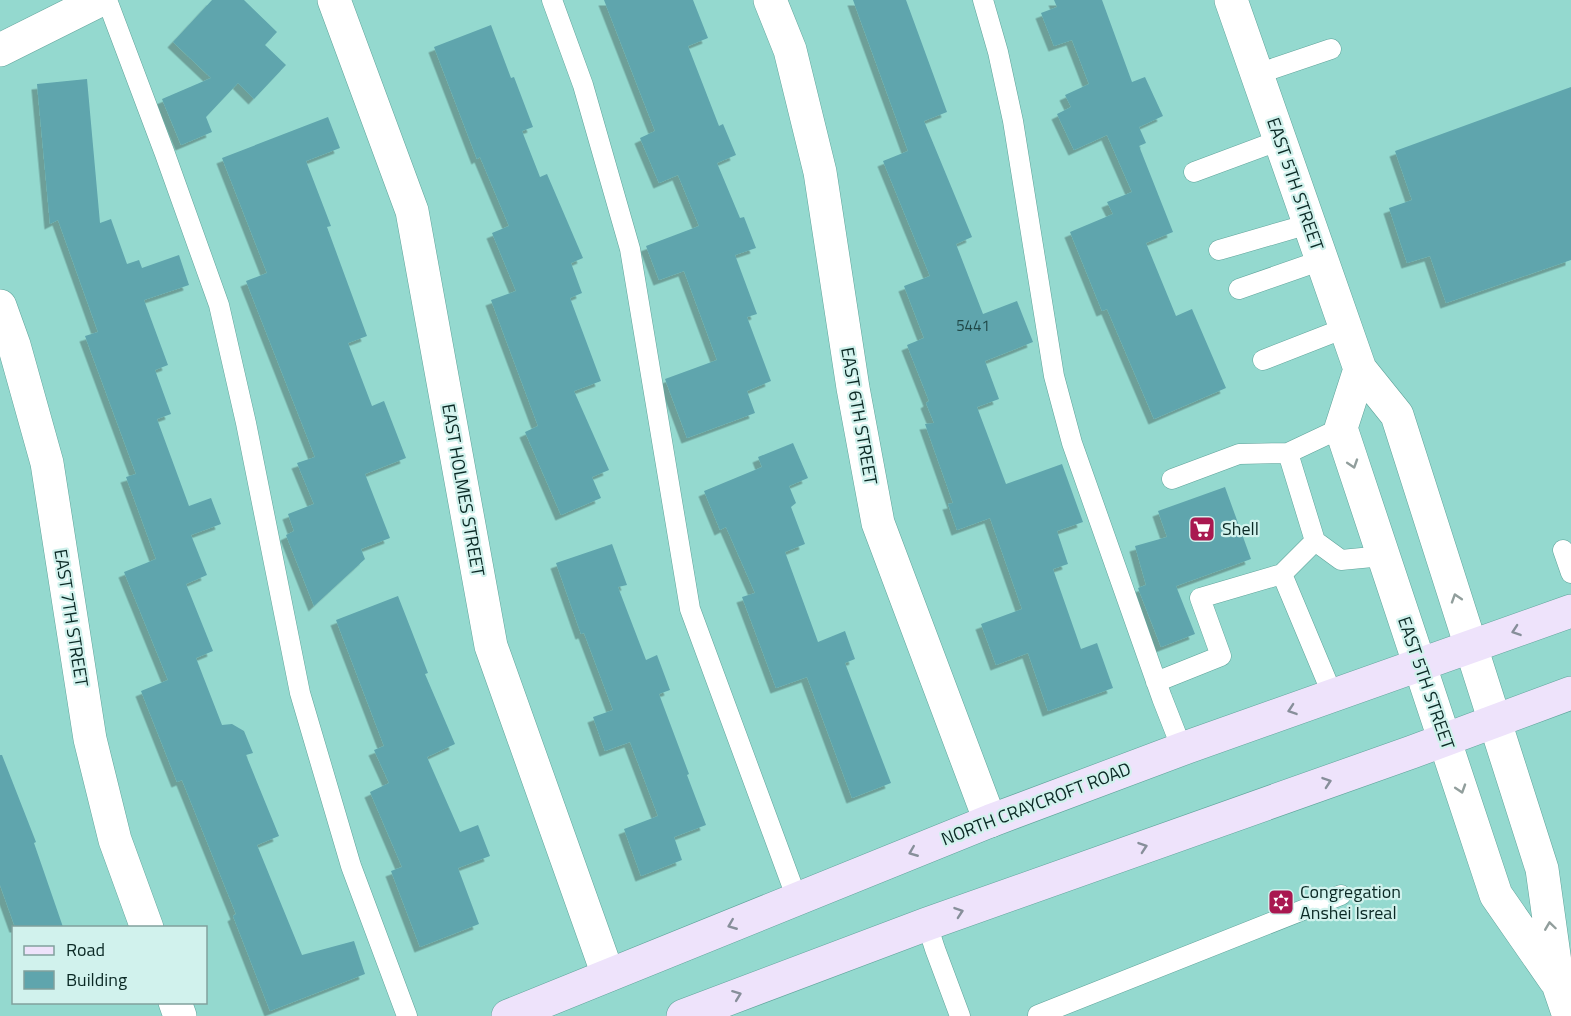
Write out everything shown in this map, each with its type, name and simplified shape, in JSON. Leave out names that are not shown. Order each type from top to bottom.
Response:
[{"type":"main road","name":"NORTH CRAYCROFT ROAD","points":[[508,1016],[990,820],[1182,749],[1571,611]]},
{"type":"main road","points":[[683,1016],[927,924],[1571,693]]},
{"type":"street","points":[[0,50],[100,0]]},
{"type":"street","name":"EAST HOLMES STREET","points":[[334,0],[412,211],[491,646],[608,975]]},
{"type":"street","name":"EAST 6TH STREET","points":[[770,0],[790,50],[820,172],[853,388],[878,523],[990,820]]},
{"type":"street","name":"EAST 5TH STREET","points":[[1231,0],[1360,369],[1397,415],[1542,869],[1558,984],[1569,1016]]},
{"type":"street","name":"EAST 7TH STREET","points":[[0,306],[14,345],[47,463],[90,739],[115,840],[147,926]]},
{"type":"street","points":[[1341,428],[1360,369]]},
{"type":"street","name":"EAST 5TH STREET","points":[[1341,428],[1496,895],[1558,984]]},
{"type":"lane","points":[[107,0],[219,305],[246,423],[300,693],[351,866],[407,1016]]},
{"type":"lane","points":[[552,0],[583,85],[630,249],[690,609],[797,899]]},
{"type":"lane","points":[[983,0],[998,52],[1013,121],[1054,376],[1072,443],[1156,682],[1182,749]]},
{"type":"lane","points":[[1257,75],[1331,49]]},
{"type":"lane","points":[[1194,172],[1280,140]]},
{"type":"lane","points":[[1219,250],[1309,224]]},
{"type":"lane","points":[[1239,290],[1322,260]]},
{"type":"lane","points":[[1263,360],[1345,328]]},
{"type":"lane","points":[[1172,479],[1239,454],[1288,453],[1341,428]]},
{"type":"lane","points":[[1288,453],[1315,541],[1341,560],[1383,556]]},
{"type":"lane","points":[[1156,682],[1221,656],[1200,598],[1282,574],[1315,541]]},
{"type":"lane","points":[[1563,550],[1571,573]]},
{"type":"lane","points":[[1282,574],[1333,696]]},
{"type":"lane","points":[[1038,1016],[1341,895]]},
{"type":"lane","points":[[927,924],[934,950],[960,1016]]},
{"type":"building","points":[[212,0],[244,0],[277,32],[265,45],[286,65],[254,99],[238,83],[206,117],[212,132],[181,145],[162,99],[211,78],[173,42]]},
{"type":"building","points":[[604,0],[693,0],[708,38],[688,46],[719,126],[723,124],[736,155],[717,163],[740,218],[744,217],[756,248],[735,255],[757,314],[747,317],[771,381],[747,391],[755,413],[687,438],[665,379],[717,360],[684,271],[659,280],[646,246],[699,226],[678,175],[659,183],[640,138],[655,131]]},
{"type":"building","points":[[853,0],[906,0],[947,112],[924,121],[972,237],[956,244],[983,314],[1017,301],[1033,342],[985,361],[999,399],[977,407],[1006,484],[1062,464],[1083,522],[1057,531],[1068,564],[1053,569],[1081,649],[1097,643],[1113,688],[1048,711],[1028,653],[996,665],[981,624],[1022,609],[990,518],[957,530],[948,504],[953,503],[925,424],[934,423],[926,403],[929,401],[907,345],[924,338],[904,286],[930,276],[883,161],[908,151]]},
{"type":"building","points":[[1054,0],[1102,0],[1132,82],[1145,77],[1163,116],[1139,127],[1146,143],[1139,146],[1173,232],[1146,243],[1176,316],[1192,309],[1226,388],[1154,419],[1107,309],[1102,311],[1070,232],[1113,214],[1107,202],[1132,192],[1107,135],[1074,150],[1057,114],[1071,107],[1065,95],[1089,84],[1072,40],[1054,46],[1041,13],[1057,7]]},
{"type":"building","points":[[491,25],[533,127],[522,131],[540,177],[547,174],[583,258],[571,263],[582,293],[570,298],[601,381],[574,391],[609,470],[592,477],[601,498],[561,515],[525,432],[538,426],[491,300],[516,291],[492,233],[509,226],[480,157],[477,159],[434,47]]},
{"type":"building","points":[[87,79],[100,223],[111,219],[127,264],[139,260],[142,268],[179,255],[189,285],[144,300],[168,365],[155,370],[171,414],[157,419],[189,506],[211,498],[221,524],[191,535],[207,575],[186,584],[213,651],[196,658],[222,725],[232,724],[244,731],[253,753],[246,755],[279,836],[257,845],[302,955],[354,941],[365,974],[270,1011],[233,916],[236,914],[182,780],[177,782],[141,691],[168,680],[124,572],[156,559],[126,477],[136,474],[85,336],[98,332],[58,220],[50,224],[37,84]]},
{"type":"building","points":[[1571,87],[1571,260],[1446,303],[1430,256],[1407,263],[1389,208],[1412,200],[1395,151]]},
{"type":"building","points":[[328,117],[340,148],[306,161],[331,226],[327,227],[367,336],[348,343],[372,406],[384,401],[406,458],[365,474],[390,538],[361,549],[365,559],[314,606],[286,535],[294,531],[288,514],[314,504],[297,463],[315,457],[246,281],[267,273],[222,158]]},
{"type":"building","points":[[793,443],[808,478],[789,486],[796,503],[791,507],[805,544],[785,552],[818,642],[845,631],[855,659],[845,663],[891,783],[852,798],[807,677],[776,688],[742,597],[755,593],[726,527],[720,530],[704,491],[762,467],[758,457]]},
{"type":"building","points":[[1225,487],[1251,559],[1176,586],[1195,634],[1161,647],[1138,588],[1146,585],[1135,546],[1167,537],[1158,511]]},
{"type":"building","points":[[612,544],[627,585],[618,587],[646,660],[657,655],[670,690],[659,694],[706,825],[674,837],[682,860],[641,876],[624,829],[658,816],[630,742],[605,751],[593,717],[613,710],[584,633],[581,634],[556,563]]},
{"type":"building","points":[[398,596],[428,673],[425,674],[455,744],[427,757],[460,832],[478,825],[490,856],[458,868],[479,924],[420,947],[391,871],[402,867],[370,792],[389,783],[374,750],[384,746],[336,620]]},
{"type":"building","points":[[0,755],[2,755],[36,842],[34,843],[63,926],[15,926],[0,885]]},
{"type":"place","name":"Shell","points":[[1202,529]]},
{"type":"place","name":"Congregation Anshei Isreal","points":[[1281,902]]}]
